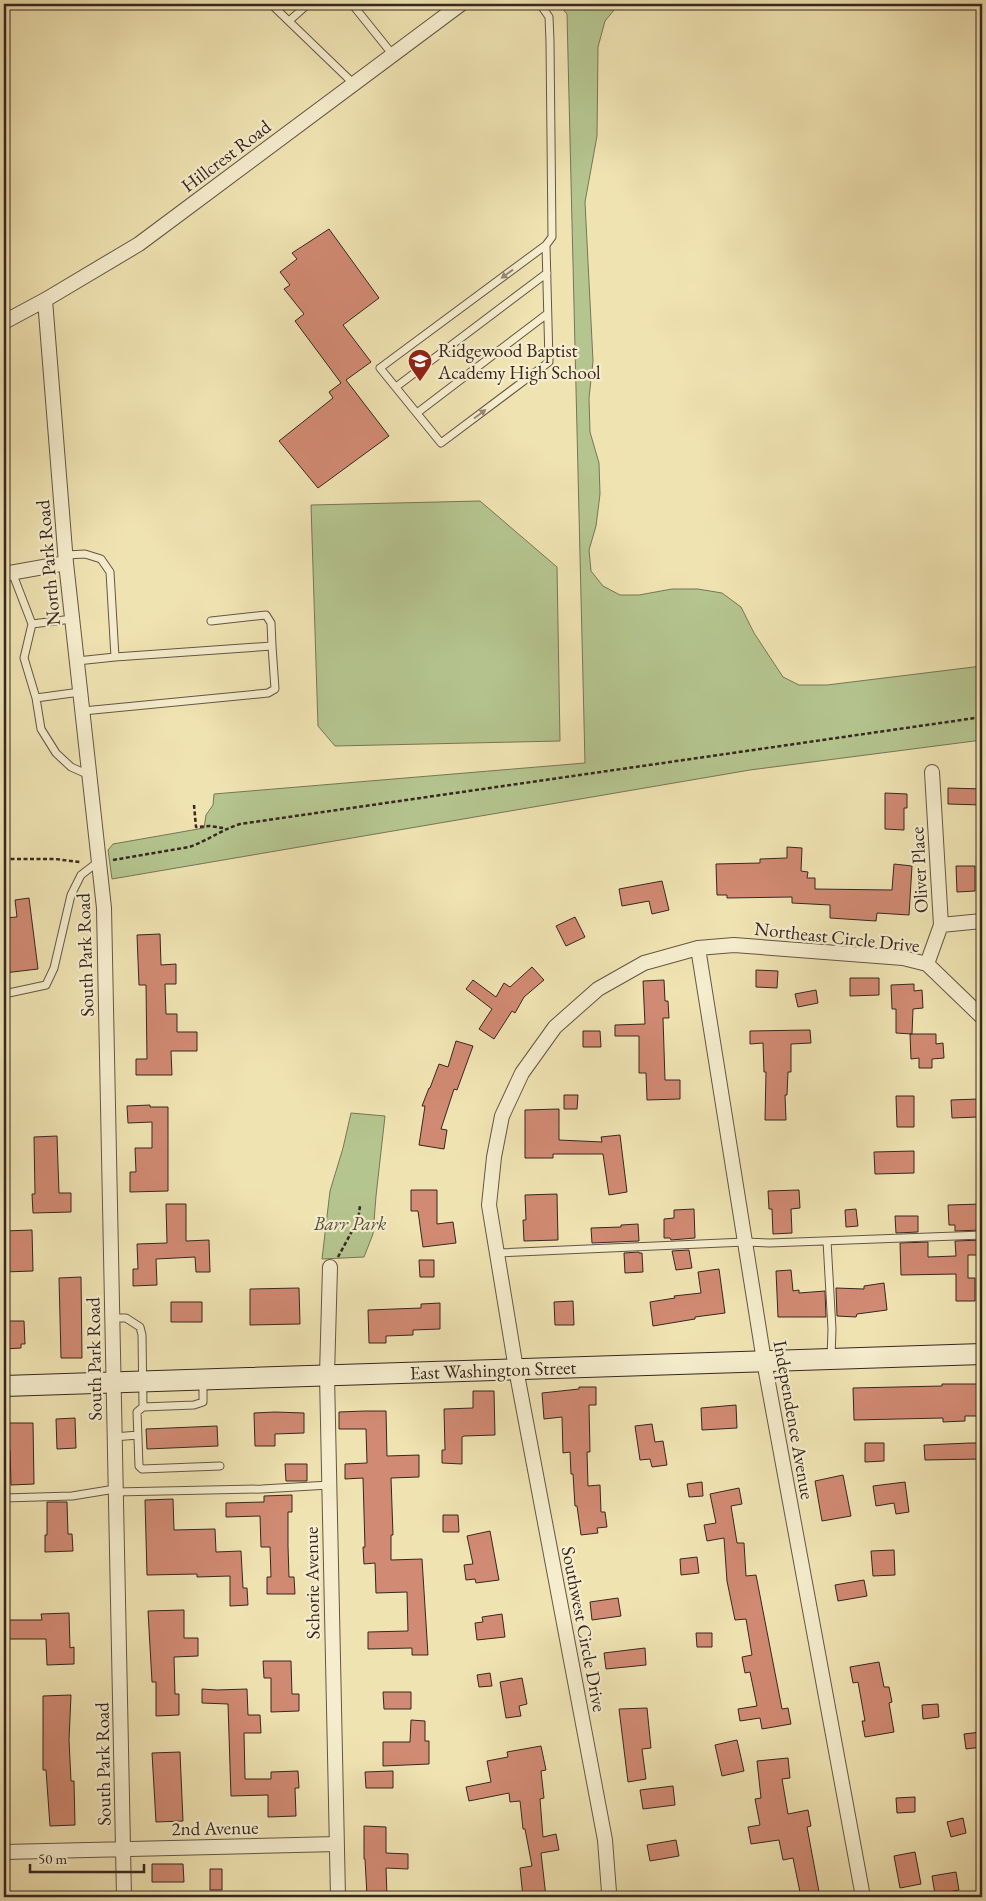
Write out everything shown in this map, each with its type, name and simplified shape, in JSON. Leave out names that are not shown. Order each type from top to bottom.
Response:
[{"type":"street","name":"Hillcrest Road","points":[[4,322],[139,244],[461,4]]},
{"type":"street","name":"North Park Road","points":[[45,300],[66,559],[94,821]]},
{"type":"street","points":[[8,573],[66,559]]},
{"type":"street","name":"Oliver Place","points":[[927,964],[941,925],[932,772]]},
{"type":"street","name":"South Park Road","points":[[94,821],[104,908],[124,1897]]},
{"type":"street","points":[[941,925],[982,921]]},
{"type":"street","name":"Northeast Circle Drive","points":[[497,1253],[489,1205],[494,1157],[502,1116],[522,1073],[555,1027],[598,989],[644,963],[698,948],[734,945],[903,958],[927,964],[982,1017]]},
{"type":"street","name":"Independence Avenue","points":[[698,948],[764,1361],[863,1897]]},
{"type":"street","name":"Southwest Circle Drive","points":[[497,1253],[516,1369],[605,1840],[608,1897]]},
{"type":"street","name":"Schorie Avenue","points":[[330,1267],[327,1375],[338,1897]]},
{"type":"street","name":"East Washington Street","points":[[4,1386],[982,1354]]},
{"type":"street","name":"2nd Avenue","points":[[4,1852],[337,1844]]},
{"type":"lane","points":[[271,4],[354,84]]},
{"type":"lane","points":[[290,21],[308,4]]},
{"type":"lane","points":[[352,4],[393,55]]},
{"type":"lane","points":[[540,4],[549,17],[552,237],[546,245],[380,368],[442,443],[549,362],[546,245]]},
{"type":"lane","points":[[396,387],[547,273]]},
{"type":"lane","points":[[417,413],[547,314]]},
{"type":"lane","points":[[66,559],[85,554],[102,559],[110,572],[115,657]]},
{"type":"lane","points":[[8,573],[32,624],[24,658],[36,698],[41,729],[56,753],[71,767],[90,775]]},
{"type":"lane","points":[[82,711],[268,693],[275,689],[272,623],[266,615],[211,621]]},
{"type":"lane","points":[[32,624],[72,619]]},
{"type":"lane","points":[[77,661],[272,646]]},
{"type":"lane","points":[[36,698],[80,692]]},
{"type":"lane","points":[[4,994],[46,984],[54,968],[71,895],[81,875],[98,862]]},
{"type":"lane","points":[[497,1253],[745,1242],[770,1243],[982,1235]]},
{"type":"lane","points":[[827,1241],[832,1329],[831,1358]]},
{"type":"lane","points":[[112,1318],[126,1318],[140,1327],[142,1334],[143,1407]]},
{"type":"lane","points":[[203,1379],[203,1402],[194,1405],[143,1407],[138,1412],[139,1466],[142,1469],[220,1466]]},
{"type":"lane","points":[[114,1437],[138,1435]]},
{"type":"lane","points":[[4,1498],[72,1496],[116,1491],[262,1489],[329,1485]]},
{"type":"path","points":[[4,859],[55,859],[98,862],[189,847],[201,843],[224,829],[240,824],[982,717]]},
{"type":"path","points":[[194,805],[196,827],[210,826],[224,829]]},
{"type":"path","points":[[330,1267],[336,1261],[358,1220],[360,1206]]},
{"type":"green space","points":[[558,4],[619,4],[605,21],[598,47],[597,136],[585,202],[593,361],[589,398],[590,432],[599,463],[600,494],[596,526],[589,550],[591,571],[603,586],[620,595],[639,595],[672,589],[698,589],[722,593],[741,607],[754,633],[783,677],[799,685],[827,685],[982,666],[982,740],[750,770],[112,879],[108,850],[113,844],[204,828],[206,815],[213,805],[214,794],[585,763],[567,14]]},
{"type":"green space","points":[[480,501],[557,567],[560,741],[335,746],[318,726],[311,505]]},
{"type":"green space","name":"Barr Park","points":[[351,1113],[385,1116],[373,1234],[364,1257],[322,1259],[330,1191]]},
{"type":"building","points":[[329,229],[379,298],[343,325],[371,362],[346,380],[389,436],[318,488],[279,441],[333,398],[329,392],[341,383],[295,321],[304,314],[284,289],[290,285],[280,272],[297,259],[292,253]]},
{"type":"building","points":[[948,788],[982,789],[982,805],[948,804]]},
{"type":"building","points":[[885,793],[907,794],[907,808],[904,808],[904,830],[885,829]]},
{"type":"building","points":[[787,847],[802,848],[801,871],[808,872],[807,878],[815,878],[815,889],[892,890],[894,864],[912,866],[909,915],[877,913],[876,921],[830,918],[830,905],[792,903],[792,897],[727,898],[727,895],[717,895],[716,864],[760,863],[760,859],[787,858]]},
{"type":"building","points":[[956,866],[975,866],[975,891],[957,892]]},
{"type":"building","points":[[662,881],[669,910],[652,914],[649,901],[622,906],[619,889]]},
{"type":"building","points":[[29,898],[38,969],[4,973],[4,918],[17,917],[15,900]]},
{"type":"building","points":[[575,917],[585,937],[566,946],[556,926]]},
{"type":"building","points":[[160,934],[161,965],[176,964],[176,984],[165,984],[166,1014],[177,1014],[177,1032],[197,1032],[197,1051],[171,1051],[172,1075],[136,1075],[136,1059],[147,1059],[146,985],[139,985],[137,935]]},
{"type":"building","points":[[532,967],[544,980],[524,997],[515,1013],[512,1011],[494,1039],[479,1029],[492,1009],[466,989],[473,980],[496,997],[504,983],[510,987]]},
{"type":"building","points":[[756,970],[778,971],[777,988],[756,987]]},
{"type":"building","points":[[850,978],[879,978],[879,995],[850,996]]},
{"type":"building","points":[[664,980],[665,1001],[668,1001],[669,1018],[663,1018],[665,1080],[680,1080],[680,1099],[647,1100],[646,1073],[639,1073],[639,1036],[615,1036],[615,1025],[645,1024],[643,981]]},
{"type":"building","points":[[914,984],[914,991],[922,990],[923,1008],[913,1009],[912,1034],[896,1033],[896,1009],[892,1009],[891,985]]},
{"type":"building","points":[[816,990],[818,1003],[798,1007],[795,994]]},
{"type":"building","points":[[810,1030],[811,1043],[791,1044],[791,1072],[788,1072],[787,1095],[785,1095],[786,1120],[765,1120],[766,1072],[764,1072],[763,1043],[750,1044],[750,1031]]},
{"type":"building","points":[[583,1031],[600,1031],[601,1047],[583,1047]]},
{"type":"building","points":[[910,1034],[936,1034],[936,1044],[943,1043],[944,1058],[932,1059],[932,1068],[919,1068],[919,1058],[911,1059]]},
{"type":"building","points":[[456,1041],[473,1046],[457,1090],[454,1089],[441,1129],[447,1130],[444,1149],[419,1145],[425,1106],[422,1106],[439,1064],[448,1067]]},
{"type":"building","points":[[564,1095],[578,1095],[577,1109],[564,1109]]},
{"type":"building","points":[[896,1096],[914,1096],[914,1127],[897,1127]]},
{"type":"building","points":[[978,1099],[978,1117],[952,1118],[951,1100]]},
{"type":"building","points":[[150,1105],[150,1107],[168,1107],[168,1191],[130,1192],[130,1172],[136,1172],[135,1148],[152,1148],[152,1122],[128,1123],[127,1106]]},
{"type":"building","points":[[559,1109],[559,1140],[602,1142],[601,1137],[620,1135],[627,1192],[609,1195],[603,1154],[553,1154],[553,1158],[525,1158],[525,1110]]},
{"type":"building","points":[[57,1136],[59,1193],[71,1193],[71,1212],[33,1213],[32,1194],[35,1194],[34,1137]]},
{"type":"building","points":[[914,1151],[914,1173],[875,1174],[874,1152]]},
{"type":"building","points":[[411,1190],[437,1190],[437,1224],[453,1222],[456,1243],[423,1247],[418,1211],[411,1211]]},
{"type":"building","points":[[799,1190],[800,1208],[791,1209],[792,1233],[773,1234],[772,1209],[769,1209],[768,1191]]},
{"type":"building","points":[[557,1194],[558,1240],[524,1241],[523,1220],[526,1220],[525,1195]]},
{"type":"building","points":[[166,1204],[186,1204],[186,1241],[209,1240],[210,1272],[196,1272],[195,1257],[156,1259],[157,1285],[133,1286],[133,1269],[138,1269],[137,1244],[167,1243]]},
{"type":"building","points":[[982,1204],[982,1230],[955,1231],[955,1225],[949,1225],[948,1205]]},
{"type":"building","points":[[694,1209],[695,1238],[671,1240],[670,1238],[664,1238],[664,1219],[674,1218],[674,1210]]},
{"type":"building","points":[[856,1209],[858,1226],[846,1227],[845,1210]]},
{"type":"building","points":[[895,1216],[918,1216],[918,1232],[896,1233]]},
{"type":"building","points":[[638,1224],[639,1241],[592,1243],[591,1228],[621,1227],[621,1225]]},
{"type":"building","points":[[32,1230],[33,1271],[4,1272],[4,1231]]},
{"type":"building","points":[[982,1240],[982,1255],[968,1255],[968,1278],[975,1278],[975,1301],[956,1301],[956,1274],[901,1275],[900,1243],[928,1242],[928,1257],[956,1256],[955,1241]]},
{"type":"building","points":[[689,1250],[692,1268],[676,1270],[672,1251]]},
{"type":"building","points":[[624,1253],[642,1253],[643,1272],[625,1273]]},
{"type":"building","points":[[419,1260],[434,1260],[434,1277],[420,1277]]},
{"type":"building","points":[[719,1269],[725,1313],[653,1326],[650,1302],[675,1298],[674,1296],[701,1293],[698,1272]]},
{"type":"building","points":[[791,1270],[793,1291],[799,1290],[799,1293],[825,1291],[826,1317],[778,1317],[776,1271]]},
{"type":"building","points":[[81,1277],[82,1358],[61,1358],[59,1278]]},
{"type":"building","points":[[884,1283],[887,1310],[857,1314],[856,1317],[837,1316],[836,1288],[864,1289],[864,1286]]},
{"type":"building","points":[[299,1288],[300,1324],[250,1325],[250,1289]]},
{"type":"building","points":[[573,1301],[574,1325],[555,1325],[554,1302]]},
{"type":"building","points":[[171,1302],[202,1302],[202,1322],[171,1322]]},
{"type":"building","points":[[440,1303],[440,1329],[413,1330],[413,1335],[386,1336],[386,1343],[369,1343],[368,1310],[421,1308],[421,1304]]},
{"type":"building","points":[[4,1321],[24,1321],[25,1344],[21,1344],[21,1348],[4,1349]]},
{"type":"building","points":[[942,1384],[982,1384],[982,1416],[965,1416],[965,1421],[943,1422],[943,1418],[854,1420],[853,1388],[942,1386]]},
{"type":"building","points":[[579,1387],[596,1387],[596,1405],[589,1405],[590,1452],[587,1452],[588,1486],[600,1485],[601,1512],[605,1512],[607,1527],[597,1528],[598,1533],[581,1535],[577,1506],[575,1506],[570,1452],[563,1453],[562,1417],[544,1419],[542,1393],[579,1389]]},
{"type":"building","points":[[473,1391],[494,1391],[495,1435],[462,1437],[462,1464],[442,1463],[442,1450],[445,1450],[444,1409],[473,1408]]},
{"type":"building","points":[[736,1405],[737,1428],[702,1430],[701,1408]]},
{"type":"building","points":[[386,1411],[387,1456],[419,1455],[419,1477],[391,1478],[393,1535],[391,1535],[391,1560],[422,1559],[428,1655],[412,1655],[412,1648],[368,1649],[368,1632],[408,1631],[407,1592],[376,1593],[375,1563],[364,1564],[363,1478],[345,1479],[345,1464],[367,1463],[366,1429],[339,1429],[339,1412]]},
{"type":"building","points":[[254,1413],[304,1413],[304,1433],[275,1434],[275,1446],[255,1446]]},
{"type":"building","points":[[75,1418],[76,1448],[57,1449],[56,1419]]},
{"type":"building","points":[[4,1423],[33,1423],[34,1484],[11,1485],[10,1450],[4,1450]]},
{"type":"building","points":[[652,1424],[655,1442],[663,1441],[667,1465],[652,1467],[650,1459],[640,1460],[635,1426]]},
{"type":"building","points":[[217,1426],[218,1446],[147,1449],[146,1429]]},
{"type":"building","points":[[865,1443],[884,1443],[884,1461],[865,1462]]},
{"type":"building","points":[[982,1443],[982,1459],[925,1460],[924,1445]]},
{"type":"building","points":[[285,1464],[307,1464],[307,1481],[286,1481]]},
{"type":"building","points":[[843,1475],[851,1516],[822,1521],[815,1481]]},
{"type":"building","points":[[702,1482],[703,1496],[689,1497],[687,1484]]},
{"type":"building","points":[[905,1482],[909,1512],[896,1514],[894,1503],[876,1506],[873,1486]]},
{"type":"building","points":[[739,1488],[742,1504],[731,1506],[737,1543],[744,1543],[746,1576],[756,1575],[782,1709],[788,1708],[791,1724],[762,1729],[760,1718],[740,1721],[738,1709],[757,1706],[750,1672],[745,1673],[742,1657],[752,1655],[746,1619],[735,1620],[727,1581],[724,1538],[707,1541],[704,1525],[716,1523],[710,1494]]},
{"type":"building","points":[[292,1495],[292,1512],[288,1512],[288,1546],[289,1577],[294,1577],[295,1594],[267,1594],[267,1577],[271,1577],[270,1547],[261,1547],[260,1516],[226,1517],[226,1503],[264,1502],[264,1496]]},
{"type":"building","points":[[173,1499],[174,1530],[215,1529],[216,1552],[241,1551],[243,1588],[247,1588],[248,1605],[230,1606],[230,1576],[197,1577],[197,1574],[147,1575],[145,1500]]},
{"type":"building","points":[[47,1502],[67,1502],[68,1534],[72,1534],[73,1551],[45,1552]]},
{"type":"building","points":[[443,1515],[458,1515],[459,1532],[443,1532]]},
{"type":"building","points":[[490,1531],[499,1580],[476,1583],[475,1579],[466,1580],[464,1565],[473,1564],[467,1536]]},
{"type":"building","points":[[894,1550],[895,1575],[873,1576],[871,1551]]},
{"type":"building","points":[[697,1557],[699,1573],[681,1575],[680,1559]]},
{"type":"building","points":[[864,1580],[867,1596],[838,1601],[835,1585]]},
{"type":"building","points":[[618,1598],[621,1616],[592,1620],[590,1602]]},
{"type":"building","points":[[184,1610],[184,1638],[198,1638],[198,1656],[174,1657],[175,1694],[179,1694],[179,1715],[156,1716],[156,1682],[152,1682],[148,1611]]},
{"type":"building","points":[[69,1613],[70,1648],[74,1647],[74,1664],[47,1665],[46,1639],[4,1639],[4,1620],[42,1620],[41,1614]]},
{"type":"building","points":[[502,1614],[505,1637],[477,1640],[475,1623],[483,1622],[482,1617]]},
{"type":"building","points":[[696,1633],[712,1633],[712,1647],[697,1647]]},
{"type":"building","points":[[645,1648],[646,1665],[606,1669],[604,1653]]},
{"type":"building","points":[[263,1661],[291,1661],[292,1694],[299,1694],[299,1711],[271,1712],[271,1678],[264,1678]]},
{"type":"building","points":[[879,1662],[884,1687],[889,1687],[892,1702],[889,1703],[894,1732],[865,1737],[862,1721],[865,1721],[858,1682],[853,1683],[850,1667]]},
{"type":"building","points":[[490,1673],[492,1686],[479,1687],[477,1675]]},
{"type":"building","points":[[522,1678],[527,1704],[519,1706],[521,1716],[506,1718],[500,1682]]},
{"type":"building","points":[[202,1689],[247,1689],[248,1715],[260,1715],[261,1733],[244,1733],[245,1779],[271,1779],[271,1772],[298,1771],[299,1788],[295,1788],[296,1816],[268,1817],[268,1795],[231,1796],[228,1704],[202,1703]]},
{"type":"building","points":[[383,1692],[411,1692],[411,1709],[384,1709]]},
{"type":"building","points":[[71,1695],[69,1740],[71,1781],[74,1781],[75,1825],[50,1826],[46,1770],[43,1770],[43,1696]]},
{"type":"building","points":[[938,1704],[939,1717],[923,1719],[922,1705]]},
{"type":"building","points":[[647,1708],[651,1748],[642,1749],[646,1779],[628,1782],[619,1709]]},
{"type":"building","points":[[411,1720],[425,1721],[425,1741],[429,1741],[429,1764],[383,1766],[383,1742],[410,1742]]},
{"type":"building","points":[[981,1732],[982,1747],[966,1749],[964,1734]]},
{"type":"building","points":[[737,1740],[744,1771],[722,1776],[715,1745]]},
{"type":"building","points":[[541,1746],[546,1770],[541,1771],[544,1798],[540,1799],[543,1837],[556,1834],[559,1850],[541,1853],[546,1897],[523,1897],[520,1868],[532,1866],[525,1829],[523,1829],[520,1801],[510,1802],[509,1793],[469,1801],[466,1787],[491,1782],[487,1761],[508,1757],[507,1752]]},
{"type":"building","points":[[180,1752],[183,1821],[156,1822],[152,1753]]},
{"type":"building","points":[[788,1758],[790,1778],[782,1779],[788,1814],[808,1810],[811,1826],[807,1827],[820,1897],[801,1897],[793,1858],[783,1860],[779,1840],[751,1844],[748,1827],[760,1825],[755,1799],[761,1798],[757,1761]]},
{"type":"building","points":[[393,1771],[393,1788],[366,1788],[365,1772]]},
{"type":"building","points":[[673,1786],[675,1805],[643,1809],[640,1790]]},
{"type":"building","points":[[915,1797],[915,1812],[897,1813],[896,1798]]},
{"type":"building","points":[[963,1818],[966,1833],[951,1837],[947,1822]]},
{"type":"building","points":[[364,1826],[386,1827],[386,1853],[408,1854],[408,1869],[386,1868],[387,1896],[367,1896]]},
{"type":"building","points":[[676,1840],[679,1856],[650,1861],[647,1845]]},
{"type":"building","points":[[915,1852],[921,1884],[900,1888],[894,1856]]},
{"type":"building","points":[[152,1864],[183,1864],[184,1882],[152,1882]]},
{"type":"building","points":[[210,1869],[222,1869],[222,1890],[210,1890]]},
{"type":"building","points":[[956,1872],[959,1890],[935,1894],[932,1876]]},
{"type":"place","name":"Ridgewood Baptist Academy High School","points":[[420,382]]}]
